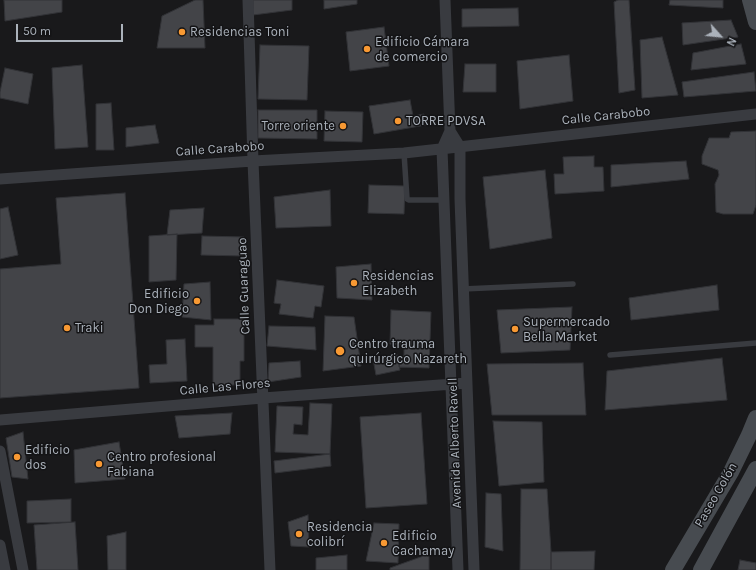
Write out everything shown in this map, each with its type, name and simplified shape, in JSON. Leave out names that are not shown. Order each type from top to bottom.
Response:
[{"type":"street","name":"Calle Guaraguao","points":[[248,0],[253,161],[270,570]]},
{"type":"street","points":[[442,149],[450,131],[445,0]]},
{"type":"street","points":[[750,0],[756,22]]},
{"type":"street","name":"Calle Carabobo","points":[[0,179],[253,161],[404,153],[756,114]]},
{"type":"street","points":[[450,131],[460,147]]},
{"type":"street","name":"Avenida Alberto Ravell","points":[[460,147],[460,198],[474,570]]},
{"type":"street","name":"Avenida Alberto Ravell","points":[[442,149],[458,570]]},
{"type":"street","name":"Calle Las Flores","points":[[0,420],[467,383]]},
{"type":"street","name":"Paseo Colón","points":[[673,570],[731,472],[756,418]]},
{"type":"street","points":[[0,451],[23,570]]},
{"type":"street","name":"Paseo Colón","points":[[701,570],[756,469]]},
{"type":"street","points":[[0,544],[5,570]]},
{"type":"lane","points":[[404,153],[407,199],[444,200]]},
{"type":"lane","points":[[464,288],[573,284]]},
{"type":"lane","points":[[610,355],[756,343]]},
{"type":"building","points":[[4,0],[62,0],[62,12],[5,21]]},
{"type":"building","name":"Residencias Toni","points":[[195,0],[203,0],[205,48],[157,48],[162,16]]},
{"type":"building","points":[[253,0],[292,0],[292,10],[253,15]]},
{"type":"building","points":[[324,0],[357,0],[357,4],[324,9]]},
{"type":"building","points":[[618,0],[629,0],[635,90],[619,93],[614,2]]},
{"type":"building","points":[[670,0],[723,0],[723,8],[669,5]]},
{"type":"building","points":[[518,8],[519,26],[462,27],[462,9]]},
{"type":"building","points":[[731,20],[738,37],[683,45],[682,23]]},
{"type":"building","name":"Edificio Cámara de comercio","points":[[384,27],[389,66],[350,71],[346,32]]},
{"type":"building","points":[[662,37],[678,95],[642,98],[640,40]]},
{"type":"building","points":[[741,44],[746,64],[691,70],[693,53]]},
{"type":"building","points":[[260,45],[309,46],[307,100],[258,99]]},
{"type":"building","points":[[569,55],[573,101],[520,109],[517,61]]},
{"type":"building","points":[[465,64],[496,64],[496,92],[463,92]]},
{"type":"building","points":[[82,65],[88,147],[55,149],[52,68]]},
{"type":"building","points":[[5,68],[33,74],[28,104],[0,98]]},
{"type":"building","points":[[754,72],[756,91],[684,97],[682,82]]},
{"type":"building","name":"TORRE PDVSA","points":[[410,100],[413,116],[424,114],[426,125],[374,134],[369,106]]},
{"type":"building","points":[[111,103],[114,150],[96,150],[96,104]]},
{"type":"building","points":[[258,110],[317,110],[317,139],[258,138]]},
{"type":"building","name":"Torre oriente","points":[[325,111],[363,112],[362,142],[324,141]]},
{"type":"building","points":[[155,125],[159,143],[126,147],[126,128]]},
{"type":"building","points":[[756,131],[756,205],[753,214],[723,214],[716,212],[715,184],[719,175],[718,170],[702,164],[702,156],[709,138],[729,138],[731,132]]},
{"type":"building","points":[[594,156],[594,167],[603,167],[604,191],[555,194],[554,174],[564,174],[563,157]]},
{"type":"building","points":[[686,161],[689,179],[611,187],[611,165]]},
{"type":"building","points":[[545,170],[552,238],[490,249],[483,177]]},
{"type":"building","points":[[369,185],[405,186],[404,214],[368,213]]},
{"type":"building","points":[[330,190],[331,226],[276,228],[274,197]]},
{"type":"building","name":"Traki","points":[[125,193],[139,388],[0,398],[0,269],[61,264],[56,198]]},
{"type":"building","points":[[8,207],[18,255],[0,259],[0,209]]},
{"type":"building","points":[[204,208],[202,233],[167,235],[170,210]]},
{"type":"building","points":[[177,234],[176,280],[149,282],[149,236]]},
{"type":"building","points":[[202,236],[244,237],[243,256],[201,255]]},
{"type":"building","name":"Residencias Elizabeth","points":[[371,264],[372,300],[337,298],[336,267]]},
{"type":"building","points":[[277,280],[324,286],[321,307],[315,306],[313,318],[279,314],[281,304],[274,303]]},
{"type":"building","name":"Edificio Don Diego","points":[[210,282],[211,320],[182,317],[184,284]]},
{"type":"building","points":[[717,285],[719,310],[631,320],[629,298]]},
{"type":"building","points":[[572,307],[570,350],[501,353],[497,310]]},
{"type":"building","points":[[391,310],[431,312],[429,368],[399,367],[400,356],[404,356],[404,345],[390,344]]},
{"type":"building","points":[[325,316],[354,317],[361,366],[323,371]]},
{"type":"building","points":[[214,319],[244,319],[244,361],[240,361],[240,385],[213,385],[213,347],[195,347],[195,325],[214,325]]},
{"type":"building","points":[[269,326],[315,327],[316,350],[267,346]]},
{"type":"building","points":[[185,339],[187,381],[150,383],[149,365],[167,364],[166,340]]},
{"type":"building","points":[[397,355],[400,370],[376,375],[373,359]]},
{"type":"building","points":[[722,358],[727,400],[605,410],[607,371]]},
{"type":"building","points":[[300,361],[301,377],[268,382],[269,363]]},
{"type":"building","points":[[583,363],[586,415],[492,415],[487,364]]},
{"type":"building","points":[[310,403],[332,404],[330,454],[275,452],[277,406],[303,407],[302,425],[294,424],[293,434],[308,435]]},
{"type":"building","points":[[232,413],[230,434],[179,438],[175,416]]},
{"type":"building","points":[[421,413],[427,504],[366,508],[360,417]]},
{"type":"building","points":[[493,421],[542,422],[544,482],[499,486]]},
{"type":"building","name":"Edificio dos","points":[[23,432],[28,479],[12,477],[6,438]]},
{"type":"building","name":"Centro profesional Fabiana","points":[[119,442],[125,479],[75,483],[74,450]]},
{"type":"building","points":[[330,454],[331,466],[275,473],[274,461]]},
{"type":"building","points":[[521,489],[547,489],[551,570],[520,570]]},
{"type":"building","points":[[486,493],[501,494],[503,551],[485,547]]},
{"type":"building","points":[[71,499],[71,522],[27,523],[27,501]]},
{"type":"building","name":"Residencia colibrí","points":[[308,515],[309,547],[291,546],[288,522]]},
{"type":"building","points":[[75,522],[78,570],[37,570],[34,525]]},
{"type":"building","name":"Edificio Cachamay","points":[[374,523],[399,524],[398,563],[366,561]]},
{"type":"building","points":[[126,532],[126,570],[108,570],[107,536]]},
{"type":"building","points":[[595,551],[594,570],[551,570],[551,552]]},
{"type":"building","points":[[429,554],[429,570],[390,570],[390,568]]},
{"type":"building","points":[[347,555],[347,570],[316,570],[316,558]]},
{"type":"building","points":[[740,560],[756,563],[756,570],[738,570]]},
{"type":"place","name":"Residencias Toni","points":[[182,32]]},
{"type":"place","name":"Edificio Cámara de comercio","points":[[367,49]]},
{"type":"place","name":"TORRE PDVSA","points":[[398,121]]},
{"type":"place","name":"Torre oriente","points":[[343,126]]},
{"type":"place","name":"Residencias Elizabeth","points":[[354,283]]},
{"type":"place","name":"Edificio Don Diego","points":[[197,301]]},
{"type":"place","name":"Traki","points":[[67,328]]},
{"type":"place","name":"Supermercado Bella Market","points":[[515,329]]},
{"type":"place","name":"Centro trauma quirúrgico Nazareth","points":[[340,351]]},
{"type":"place","name":"Edificio dos","points":[[17,457]]},
{"type":"place","name":"Centro profesional Fabiana","points":[[99,464]]},
{"type":"place","name":"Residencia colibrí","points":[[299,534]]},
{"type":"place","name":"Edificio Cachamay","points":[[384,543]]}]
